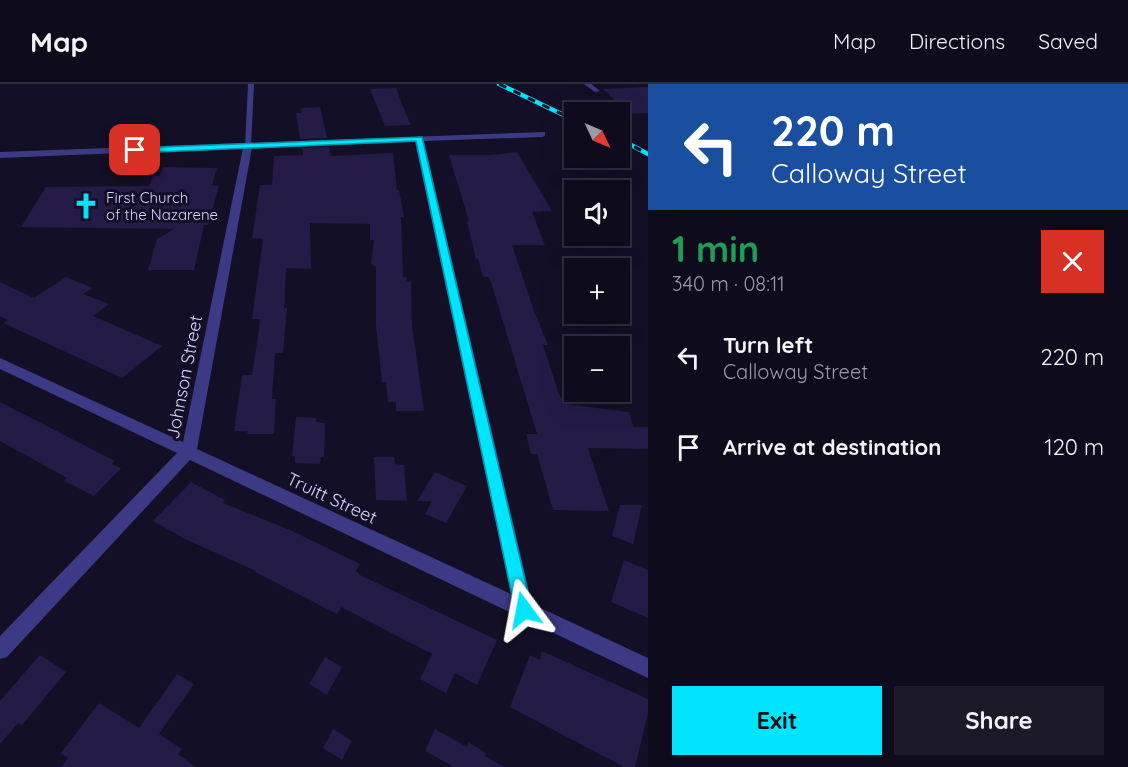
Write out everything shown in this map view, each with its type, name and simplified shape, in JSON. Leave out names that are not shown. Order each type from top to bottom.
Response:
[{"type":"street","points":[[0,155],[542,134]]},
{"type":"street","points":[[419,139],[524,610]]},
{"type":"street","name":"Johnson Street","points":[[0,650],[189,451],[248,146]]},
{"type":"street","name":"Truitt Street","points":[[0,363],[648,668]]},
{"type":"lane","points":[[248,146],[251,84]]},
{"type":"lane","points":[[587,84],[597,92]]},
{"type":"building","points":[[648,87],[648,113],[630,114],[630,102],[617,102],[603,89]]},
{"type":"building","points":[[396,88],[411,125],[385,126],[370,89]]},
{"type":"building","points":[[320,107],[327,138],[300,139],[296,113],[302,113],[301,108]]},
{"type":"building","points":[[329,147],[331,156],[393,153],[397,190],[399,190],[404,217],[401,217],[403,277],[411,282],[412,325],[424,411],[396,411],[396,402],[388,402],[386,382],[382,382],[376,325],[376,267],[371,264],[374,240],[370,240],[370,224],[310,223],[311,269],[286,268],[284,308],[287,308],[283,353],[275,353],[272,399],[276,399],[274,434],[247,434],[248,431],[234,431],[242,375],[252,375],[260,322],[259,319],[252,319],[263,239],[252,238],[260,185],[272,185],[274,156],[303,155],[302,148]]},
{"type":"building","points":[[517,152],[552,211],[532,212],[545,245],[512,245],[548,345],[543,345],[559,394],[565,404],[629,412],[633,427],[648,427],[648,449],[588,448],[609,511],[553,510],[537,454],[531,454],[526,434],[537,434],[491,282],[488,277],[483,277],[478,259],[476,259],[467,221],[469,221],[449,155],[491,155]]},
{"type":"building","points":[[163,167],[217,168],[212,185],[219,186],[208,225],[204,225],[194,270],[148,270],[157,239],[174,229],[21,227],[46,187],[149,186],[153,176],[159,176]]},
{"type":"building","points":[[66,277],[93,288],[83,294],[109,304],[93,316],[162,346],[122,378],[3,323],[8,320],[0,316],[0,282],[34,298]]},
{"type":"building","points":[[0,402],[115,461],[112,464],[121,468],[94,496],[64,481],[67,478],[0,441]]},
{"type":"building","points":[[296,417],[316,418],[316,422],[325,423],[324,457],[321,457],[320,464],[295,463],[295,456],[292,456]]},
{"type":"building","points":[[374,457],[394,457],[395,464],[404,465],[407,501],[376,500]]},
{"type":"building","points":[[435,472],[467,486],[446,523],[425,514],[432,501],[417,501]]},
{"type":"building","points":[[191,482],[225,500],[223,503],[290,530],[360,564],[356,571],[360,575],[497,640],[477,685],[455,673],[446,693],[420,679],[432,654],[341,607],[337,614],[256,571],[187,540],[153,521]]},
{"type":"building","points":[[620,505],[642,505],[633,544],[612,536]]},
{"type":"building","points":[[624,560],[648,570],[648,618],[611,602]]},
{"type":"building","points":[[542,651],[648,699],[648,713],[635,767],[624,767],[510,707],[530,655],[540,660]]},
{"type":"building","points":[[40,655],[66,672],[22,725],[18,723],[0,744],[0,701]]},
{"type":"building","points":[[325,657],[342,667],[327,695],[309,684]]},
{"type":"building","points":[[177,674],[194,684],[159,734],[182,749],[178,754],[196,767],[61,767],[68,758],[61,753],[99,703],[139,728]]},
{"type":"building","points":[[333,729],[352,741],[342,760],[323,748]]},
{"type":"building","points":[[435,729],[467,747],[468,742],[486,753],[485,756],[504,767],[454,767],[425,751]]},
{"type":"railway","points":[[499,84],[564,115]]},
{"type":"railway","points":[[630,144],[648,154]]},
{"type":"place","name":"First Church of the Nazarene","points":[[86,206]]},
{"type":"route","points":[[135,150],[419,139],[524,610]]}]
